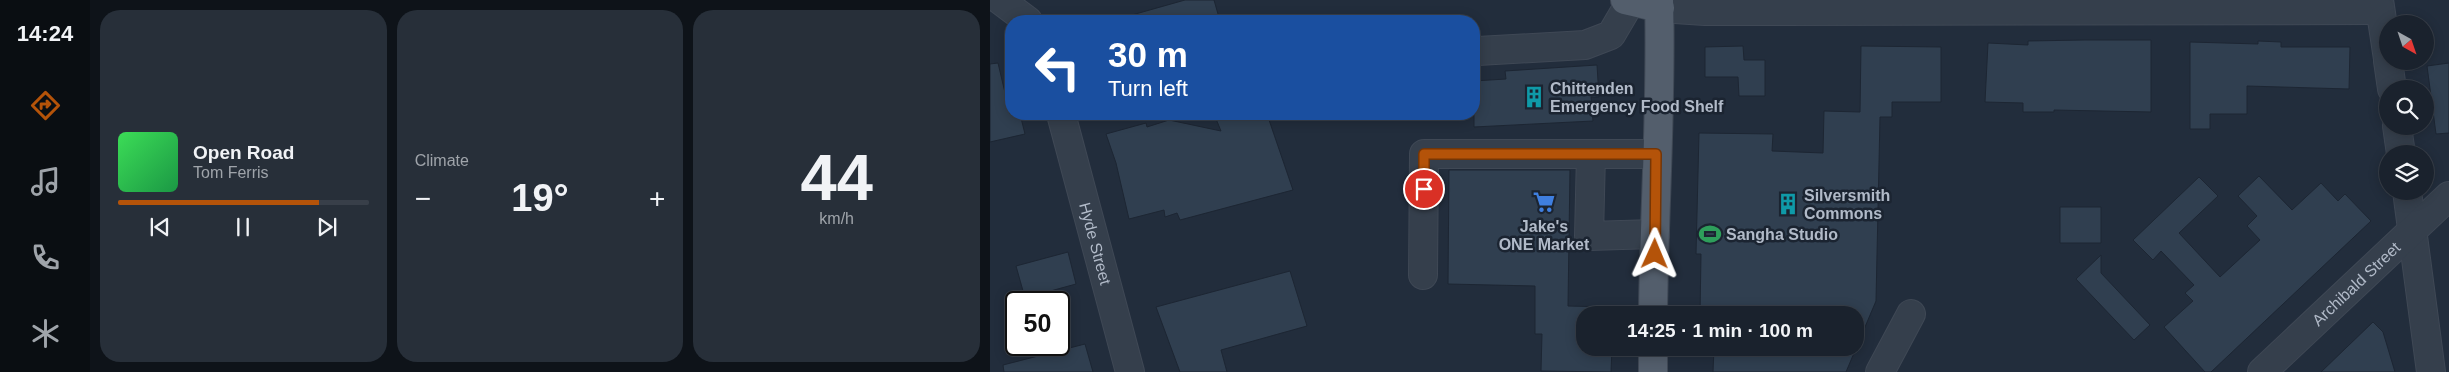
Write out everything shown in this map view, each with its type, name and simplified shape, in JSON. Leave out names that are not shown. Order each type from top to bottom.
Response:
[{"type":"main road","points":[[1628,1],[1660,4],[1661,51],[1656,154],[1653,306]]},
{"type":"main road","points":[[1653,356],[1654,372]]},
{"type":"street","points":[[1000,0],[1020,15]]},
{"type":"street","points":[[1030,0],[1034,15]]},
{"type":"street","points":[[1480,51],[1584,44],[1611,35],[1628,1]]},
{"type":"street","points":[[1660,4],[1705,11],[2379,5]]},
{"type":"street","name":"Hyde Street","points":[[1063,120],[1130,372]]},
{"type":"street","points":[[1423,275],[1424,154],[1656,154]]},
{"type":"street","points":[[1591,154],[1589,236],[1655,234]]},
{"type":"street","name":"Archibald Street","points":[[2262,372],[2449,196]]},
{"type":"street","points":[[2408,200],[2431,372]]},
{"type":"street","points":[[1880,372],[1910,314]]},
{"type":"building","points":[[1185,0],[1214,0],[1218,15],[1132,15]]},
{"type":"building","points":[[2151,40],[2151,112],[2054,110],[2054,112],[2023,112],[2023,103],[1985,102],[1988,43],[2028,45],[2028,41]]},
{"type":"building","points":[[2258,41],[2281,42],[2281,47],[2350,47],[2349,89],[2247,86],[2247,114],[2210,114],[2210,129],[2190,129],[2190,42],[2258,44]]},
{"type":"building","points":[[1743,46],[1744,60],[1765,60],[1765,96],[1739,96],[1738,77],[1705,77],[1705,47]]},
{"type":"building","points":[[1861,46],[1941,47],[1941,102],[1892,102],[1892,117],[1880,117],[1876,301],[1864,329],[1864,306],[1700,306],[1701,254],[1696,254],[1699,133],[1773,134],[1772,151],[1823,153],[1824,111],[1860,112]]},
{"type":"building","points":[[998,63],[1005,93],[1005,120],[1022,120],[1025,134],[990,142],[990,64]]},
{"type":"building","points":[[2449,63],[2449,133],[2436,134],[2434,80],[2429,80],[2428,70],[2434,70],[2434,65]]},
{"type":"building","name":"Chittenden Emergency Food Shelf","points":[[1597,65],[1599,97],[1591,97],[1593,121],[1474,127],[1474,120],[1480,120],[1480,81],[1506,79],[1505,71]]},
{"type":"building","points":[[1169,120],[1221,131],[1216,120],[1269,120],[1293,190],[1180,220],[1177,213],[1165,217],[1164,210],[1129,219],[1116,163],[1106,134],[1146,123],[1147,127]]},
{"type":"building","points":[[1449,170],[1570,170],[1568,306],[1576,306],[1576,356],[1612,356],[1611,372],[1541,371],[1542,334],[1535,334],[1535,286],[1448,284]]},
{"type":"building","points":[[2259,176],[2292,210],[2321,183],[2338,201],[2345,194],[2371,221],[2211,372],[2205,372],[2164,327],[2193,301],[2185,293],[2194,285],[2161,251],[2153,260],[2133,240],[2199,177],[2218,196],[2179,233],[2220,277],[2260,240],[2247,226],[2257,216],[2238,196]]},
{"type":"building","points":[[2060,207],[2101,207],[2101,243],[2060,243]]},
{"type":"building","points":[[1068,252],[1076,284],[1050,291],[1023,291],[1016,266]]},
{"type":"building","points":[[2101,255],[2101,273],[2150,325],[2134,340],[2076,279]]},
{"type":"building","points":[[1290,271],[1307,326],[1221,350],[1227,372],[1180,372],[1156,307]]},
{"type":"building","points":[[2373,322],[2383,332],[2395,372],[2321,372]]},
{"type":"building","points":[[1085,344],[1093,372],[1004,372],[1003,365],[1038,356],[1070,356],[1070,348]]},
{"type":"building","points":[[1714,356],[1853,356],[1846,372],[1713,372]]},
{"type":"place","name":"Chittenden Emergency Food Shelf","points":[[1534,97]]},
{"type":"place","name":"Jake's ONE Market","points":[[1544,202]]},
{"type":"place","name":"Silversmith Commons","points":[[1788,204]]},
{"type":"place","name":"Sangha Studio","points":[[1710,234]]},
{"type":"route","points":[[1424,189],[1424,154],[1656,154],[1655,254]]}]
